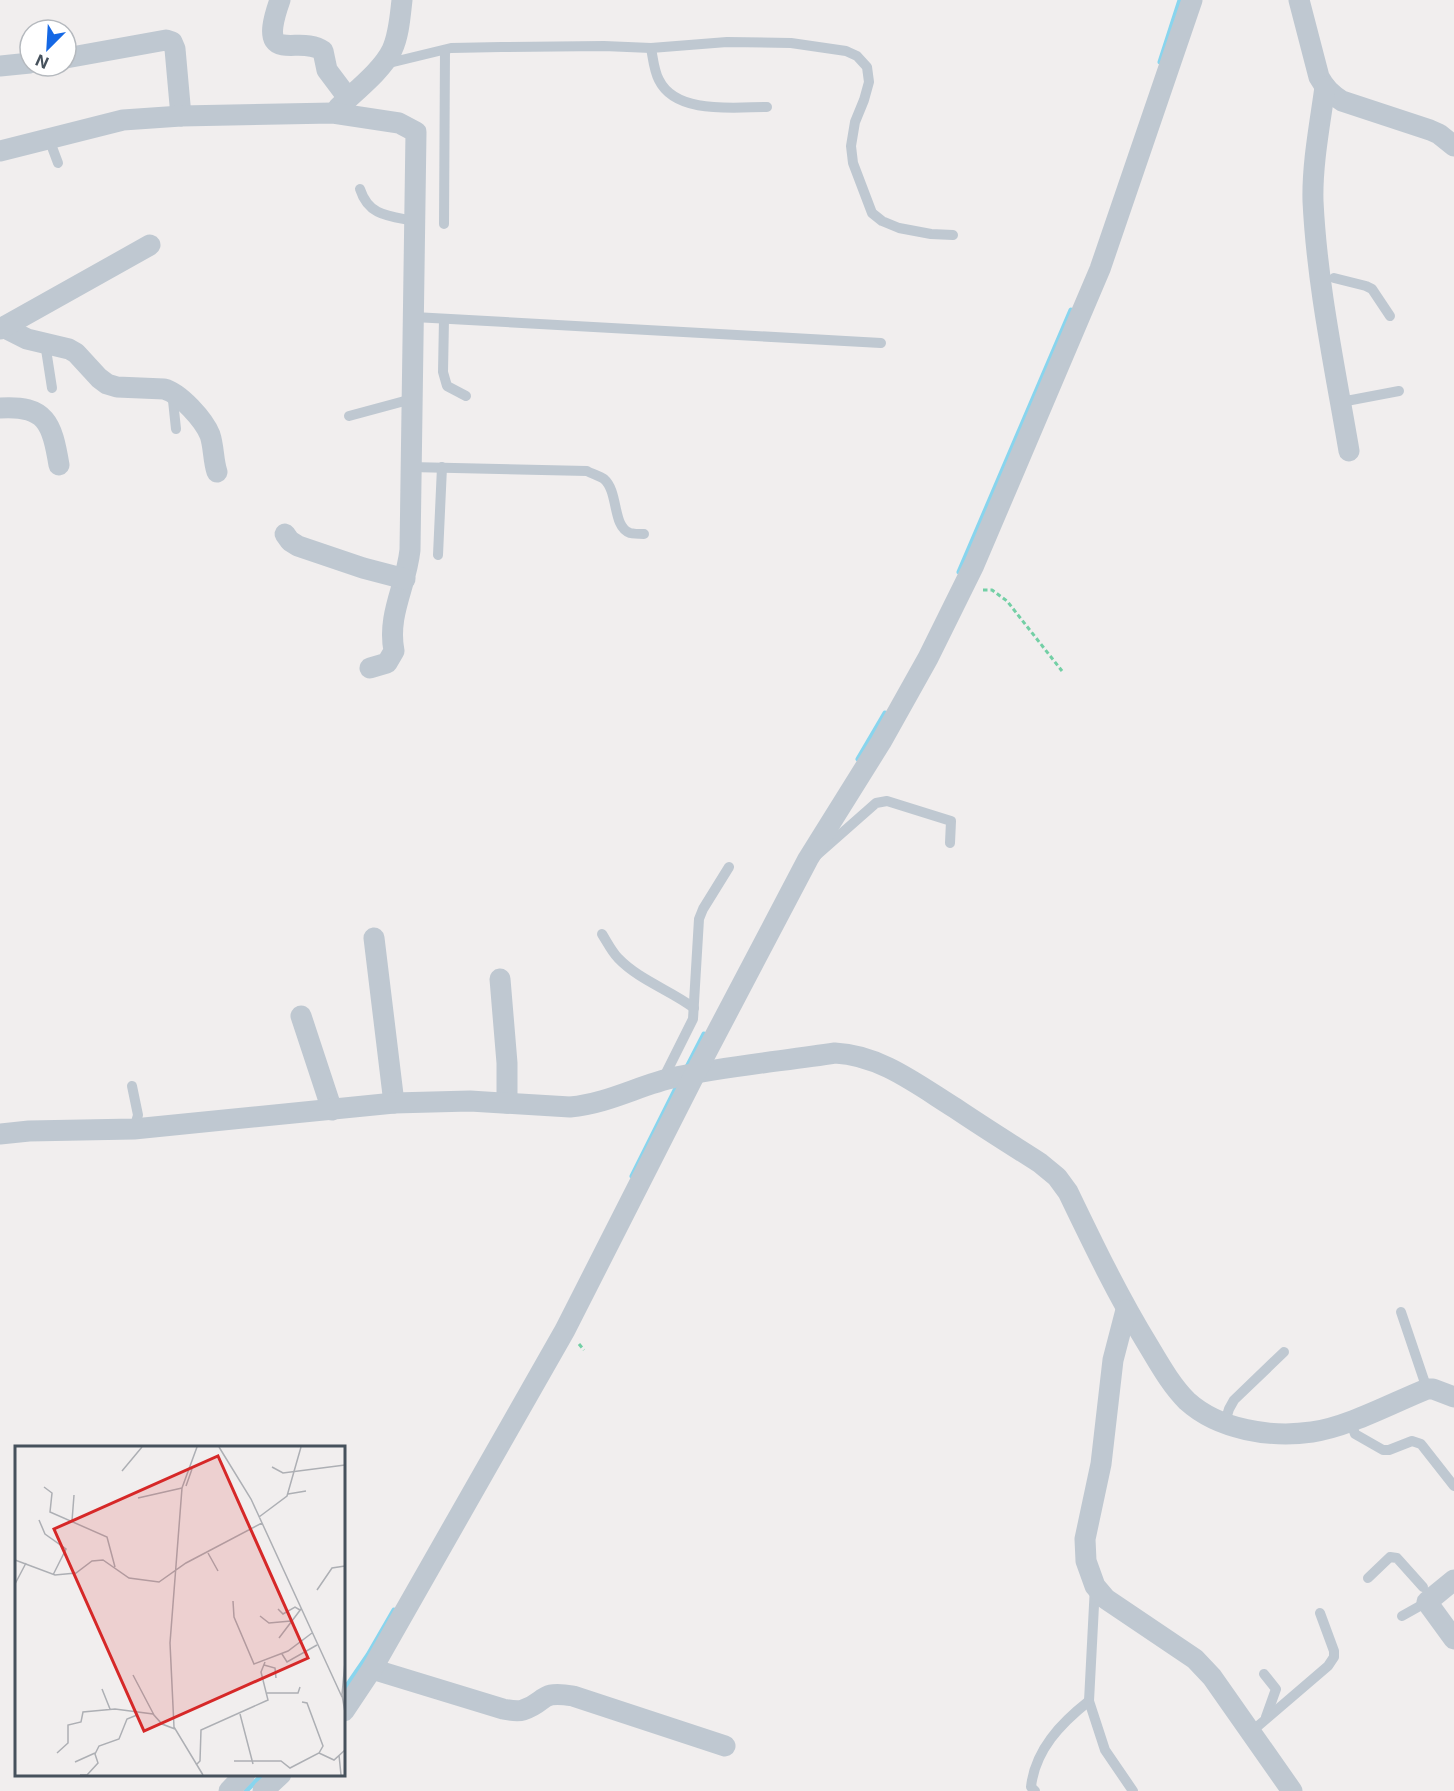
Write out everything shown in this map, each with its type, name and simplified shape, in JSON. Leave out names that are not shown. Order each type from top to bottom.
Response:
[{"type":"street","points":[[280,0],[273,18],[272,30],[275,39],[286,47],[311,46],[323,51],[327,70],[340,105]]},
{"type":"street","points":[[340,105],[392,51],[398,34],[402,0]]},
{"type":"street","points":[[345,1710],[372,1669],[565,1330],[680,1077],[808,859],[881,742],[928,658],[974,565],[1100,268],[1192,0]]},
{"type":"street","points":[[1299,0],[1319,77],[1324,87],[1332,95],[1342,101],[1430,130],[1452,141]]},
{"type":"street","points":[[78,56],[166,40],[172,42],[176,49],[181,116]]},
{"type":"street","points":[[0,66],[18,64]]},
{"type":"street","points":[[1324,87],[1313,200],[1327,276],[1341,402],[1350,451]]},
{"type":"street","points":[[0,151],[123,120],[340,105],[399,123],[416,132],[410,467],[411,534],[405,579],[393,617],[391,632],[394,651],[387,663],[370,668]]},
{"type":"street","points":[[2,328],[150,245]]},
{"type":"street","points":[[2,328],[27,339],[60,346],[76,353],[107,384],[117,387],[172,391],[195,413],[209,432],[217,472]]},
{"type":"street","points":[[0,408],[26,408],[43,418],[56,443],[59,465]]},
{"type":"street","points":[[285,534],[298,546],[363,568],[405,579]]},
{"type":"street","points":[[374,938],[394,1103]]},
{"type":"street","points":[[500,979],[507,1063],[507,1103]]},
{"type":"street","points":[[301,1016],[332,1110]]},
{"type":"street","points":[[0,1134],[29,1131],[134,1129],[394,1103],[470,1101],[570,1107],[605,1101],[680,1077],[836,1053],[852,1054],[869,1059],[913,1081],[1040,1163],[1057,1177],[1068,1192],[1126,1310],[1172,1384],[1189,1402],[1213,1418],[1242,1429],[1278,1434],[1312,1432],[1350,1420],[1427,1389],[1454,1397]]},
{"type":"street","points":[[1126,1310],[1115,1352],[1101,1464],[1085,1539],[1086,1561],[1095,1586],[1106,1599],[1195,1659],[1258,1726],[1291,1791]]},
{"type":"street","points":[[1454,1580],[1428,1596],[1454,1639]]},
{"type":"street","points":[[372,1669],[503,1709],[522,1711],[548,1694],[573,1696],[725,1746]]},
{"type":"street","points":[[229,1791],[243,1776]]},
{"type":"street","points":[[263,1791],[278,1776]]},
{"type":"lane","points":[[381,65],[445,50],[512,47],[651,48],[727,42],[791,43],[846,51],[857,56],[867,67],[869,82],[855,122],[852,155],[872,213],[882,221],[899,228],[931,234],[953,235]]},
{"type":"lane","points":[[651,48],[658,80],[677,100],[703,106],[767,107]]},
{"type":"lane","points":[[444,224],[445,50]]},
{"type":"lane","points":[[49,139],[58,164]]},
{"type":"lane","points":[[360,189],[363,201],[369,208],[390,216],[415,221]]},
{"type":"lane","points":[[1327,276],[1372,289],[1390,316]]},
{"type":"lane","points":[[414,317],[881,344]]},
{"type":"lane","points":[[444,319],[443,372],[447,386],[466,396]]},
{"type":"lane","points":[[45,343],[52,388]]},
{"type":"lane","points":[[172,391],[176,429]]},
{"type":"lane","points":[[1341,402],[1399,391]]},
{"type":"lane","points":[[349,416],[412,399]]},
{"type":"lane","points":[[410,467],[587,471],[604,480],[613,494],[617,516],[623,529],[630,533],[645,534]]},
{"type":"lane","points":[[438,555],[441,467]]},
{"type":"lane","points":[[808,859],[825,850],[876,803],[887,801],[951,821],[950,843]]},
{"type":"lane","points":[[680,1077],[694,1008],[699,919],[729,867]]},
{"type":"lane","points":[[602,934],[617,958],[652,984],[694,1008]]},
{"type":"lane","points":[[132,1086],[138,1115],[134,1129]]},
{"type":"lane","points":[[1401,1312],[1427,1389]]},
{"type":"lane","points":[[1225,1422],[1231,1404],[1284,1352]]},
{"type":"lane","points":[[1350,1420],[1355,1434],[1383,1449],[1389,1450],[1412,1441],[1421,1444],[1454,1486]]},
{"type":"lane","points":[[1368,1578],[1390,1557],[1396,1558],[1428,1596],[1402,1616]]},
{"type":"lane","points":[[1095,1586],[1089,1701],[1104,1750],[1133,1791]]},
{"type":"lane","points":[[1258,1726],[1328,1666],[1334,1657],[1320,1612]]},
{"type":"lane","points":[[1258,1726],[1276,1689],[1264,1674]]},
{"type":"lane","points":[[1035,1791],[1031,1787],[1033,1775],[1050,1738],[1066,1719],[1089,1701]]},
{"type":"path","points":[[977,595],[984,590],[992,590],[1007,601],[1062,671]]},
{"type":"waterway","points":[[1160,62],[1180,0]]},
{"type":"waterway","points":[[959,572],[1071,310]]},
{"type":"waterway","points":[[858,759],[885,713]]},
{"type":"waterway","points":[[686,1069],[704,1034]]},
{"type":"waterway","points":[[632,1176],[679,1082]]},
{"type":"waterway","points":[[345,1689],[394,1610]]},
{"type":"waterway","points":[[246,1791],[261,1776]]}]
